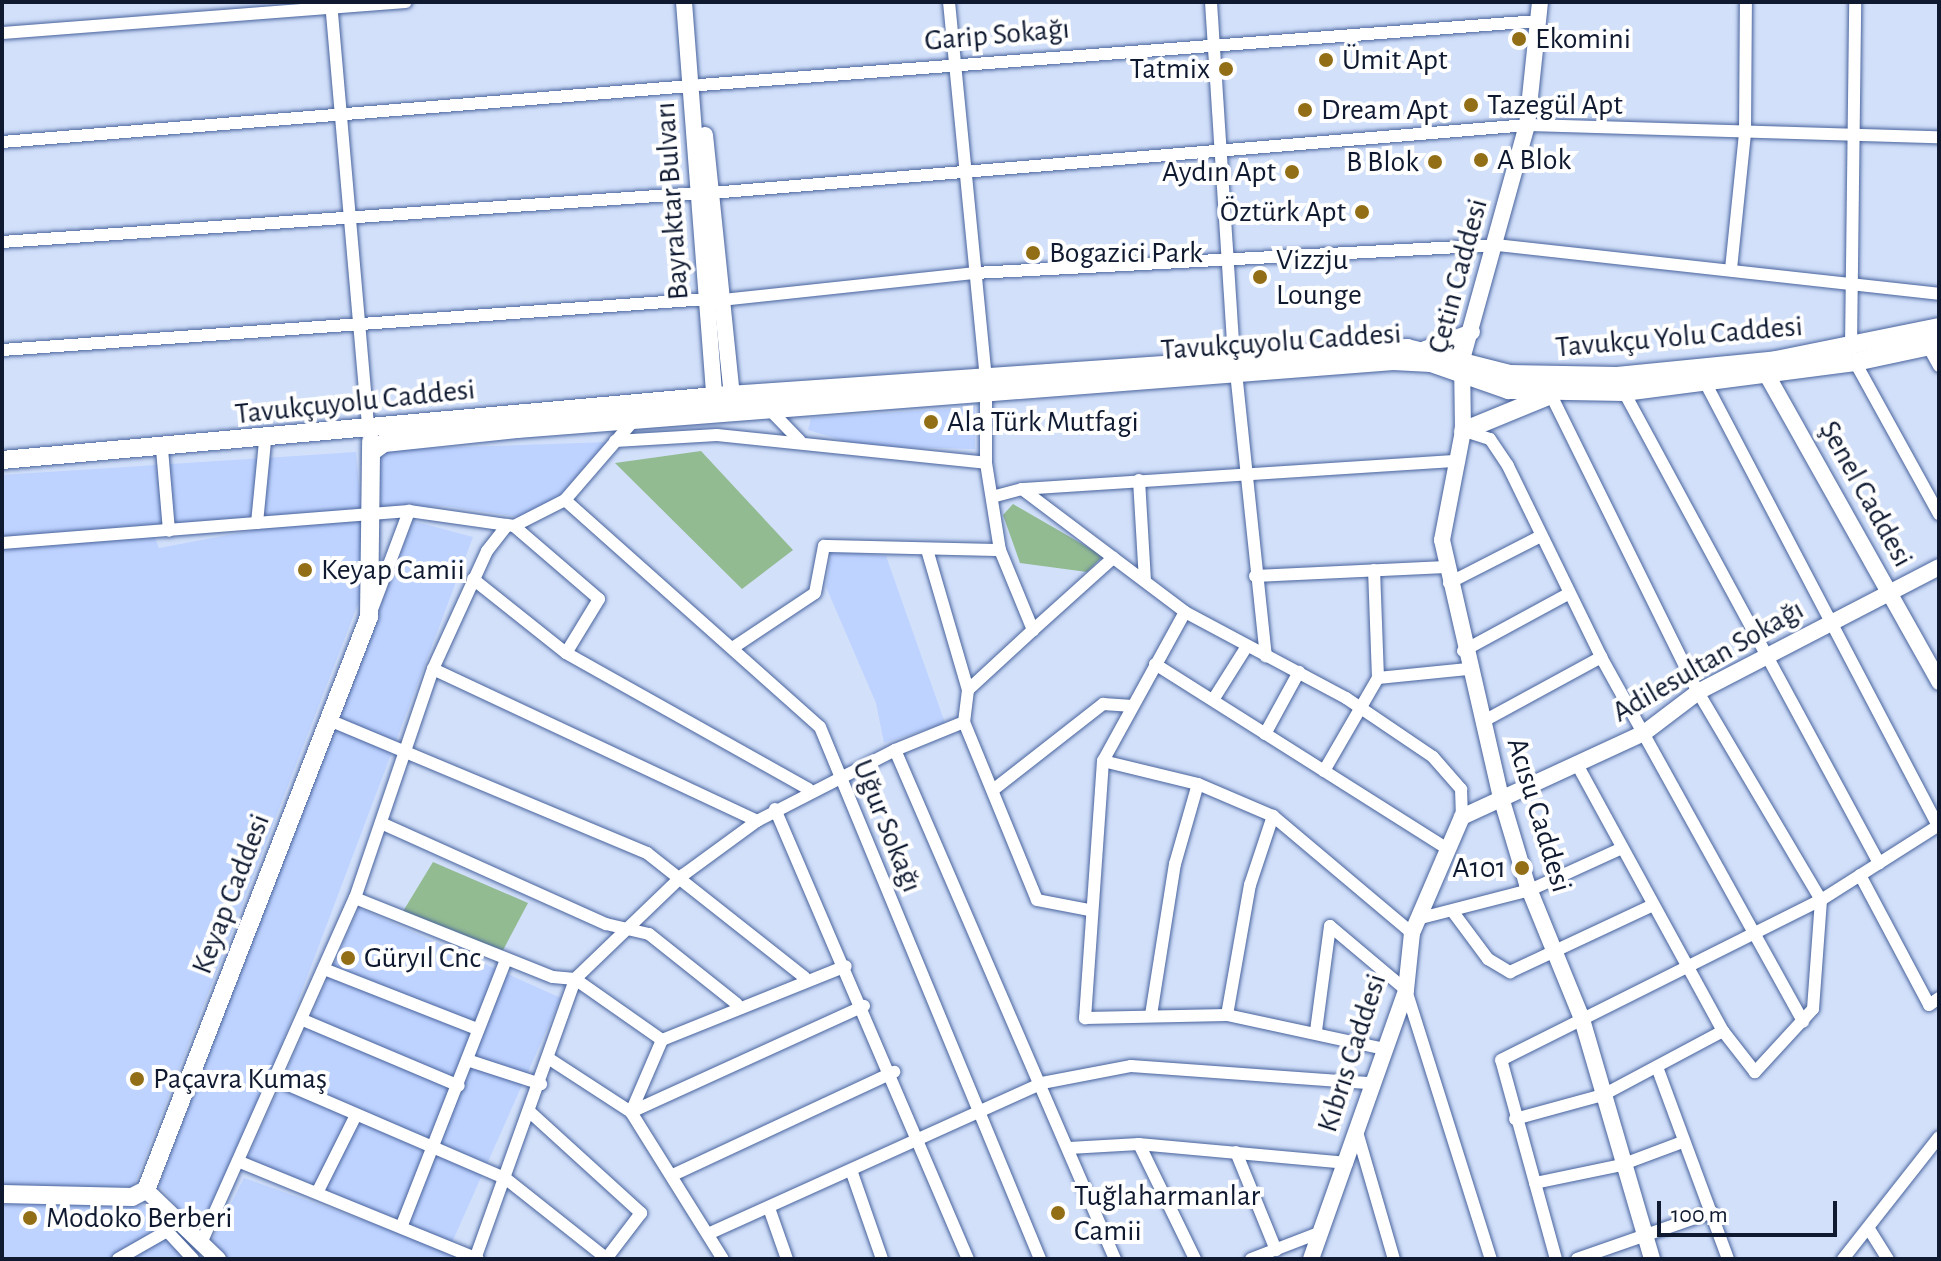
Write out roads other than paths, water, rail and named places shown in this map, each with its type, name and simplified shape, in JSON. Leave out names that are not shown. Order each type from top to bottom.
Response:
[{"type":"main road","name":"Tavukçu Yolu Caddesi","points":[[1235,365],[1425,349],[1462,368],[1553,378],[1853,355],[1939,327]]},
{"type":"main road","name":"Tavukçuyolu Caddesi","points":[[2,460],[265,442],[368,427],[724,405],[1235,365],[1415,361],[1462,368],[1551,395],[1624,392],[1767,375],[1853,355],[1934,345]]},
{"type":"main road","name":"Tavukçuyolu Caddesi","points":[[373,451],[384,443],[635,419],[724,405],[770,410],[986,385]]},
{"type":"main road","points":[[1463,431],[1551,395]]},
{"type":"main road","name":"Keyap Caddesi","points":[[146,1190],[369,617],[373,451],[368,427]]},
{"type":"main road","points":[[2,1194],[132,1197],[146,1190]]},
{"type":"street","points":[[2,33],[332,5],[406,2]]},
{"type":"street","name":"Bayraktar Bulvarı","points":[[684,2],[696,86]]},
{"type":"street","name":"Bayraktar Bulvarı","points":[[693,2],[696,86],[724,405]]},
{"type":"street","points":[[949,2],[963,172],[986,385],[986,463],[1000,550],[1033,630]]},
{"type":"street","points":[[1211,2],[1235,365],[1255,576],[1266,656]]},
{"type":"street","name":"Çetin Caddesi","points":[[1462,368],[1527,125],[1540,2]]},
{"type":"street","points":[[1731,269],[1745,133],[1746,2]]},
{"type":"street","points":[[1855,2],[1853,355],[1939,514]]},
{"type":"street","points":[[332,5],[368,427]]},
{"type":"street","name":"Garip Sokağı","points":[[2,142],[1216,43],[1538,21]]},
{"type":"street","points":[[2,242],[351,215],[705,193],[1527,125],[1745,133],[1855,132],[1939,137]]},
{"type":"street","points":[[2,350],[358,320],[714,300],[975,273],[1229,256],[1497,245],[1731,269],[1852,287],[1939,294]]},
{"type":"street","points":[[1425,349],[1472,332]]},
{"type":"street","points":[[1934,345],[1939,366]]},
{"type":"street","name":"Acısu Caddesi","points":[[1462,368],[1463,431],[1442,540],[1463,651],[1500,794],[1530,890],[1581,1016],[1621,1165],[1652,1259]]},
{"type":"street","name":"Şenel Caddesi","points":[[1767,375],[1939,682]]},
{"type":"street","points":[[1556,1259],[1501,1060],[1581,1016],[1821,900],[1939,826],[1706,384]]},
{"type":"street","points":[[1624,392],[1879,863]]},
{"type":"street","points":[[1551,395],[1698,692],[1821,900],[1813,1009],[1755,1072],[1723,1031],[1576,763]]},
{"type":"street","points":[[770,410],[800,441]]},
{"type":"street","points":[[202,1241],[277,1080],[355,898],[381,823],[401,749],[473,579],[510,527],[565,500],[635,419]]},
{"type":"street","points":[[1463,431],[1490,439],[1601,657],[1803,1022]]},
{"type":"street","points":[[615,441],[717,435],[800,441],[986,463]]},
{"type":"street","points":[[257,523],[265,442]]},
{"type":"street","points":[[162,449],[169,531]]},
{"type":"street","points":[[992,497],[1022,489],[1459,461]]},
{"type":"street","points":[[1139,480],[1145,580]]},
{"type":"street","points":[[1022,489],[1185,612],[1299,672],[1433,757],[1461,789],[1462,817]]},
{"type":"street","name":"Uğur Sokağı","points":[[565,500],[815,719],[975,1112],[1040,1259]]},
{"type":"street","points":[[2,543],[409,511],[470,515],[510,527],[599,599],[566,653]]},
{"type":"street","name":"Keyap Caddesi","points":[[369,617],[409,511]]},
{"type":"street","points":[[1255,576],[1374,570],[1448,575],[1541,536]]},
{"type":"street","points":[[734,647],[815,593],[824,546],[928,553],[1000,550]]},
{"type":"street","points":[[928,553],[968,690],[964,722],[1037,900],[1089,910]]},
{"type":"street","points":[[968,690],[1113,558]]},
{"type":"street","name":"Adilesultan Sokağı","points":[[1500,794],[1644,733],[1698,692],[1766,654],[1939,567]]},
{"type":"street","points":[[1324,771],[1378,678],[1374,570]]},
{"type":"street","points":[[473,579],[566,653],[808,789]]},
{"type":"street","points":[[1463,651],[1568,594]]},
{"type":"street","points":[[1185,612],[1129,706],[1103,761],[1089,910],[1085,1018],[1227,1015],[1316,1031],[1380,1048]]},
{"type":"street","points":[[1213,700],[1247,646]]},
{"type":"street","points":[[1482,722],[1601,657]]},
{"type":"street","points":[[1155,664],[1444,847]]},
{"type":"street","points":[[433,669],[757,821]]},
{"type":"street","points":[[1378,678],[1468,669]]},
{"type":"street","points":[[1265,734],[1299,672]]},
{"type":"street","points":[[993,790],[1103,704],[1129,706]]},
{"type":"street","points":[[329,720],[589,826],[683,875],[805,978]]},
{"type":"street","points":[[240,1162],[319,1189],[476,1258],[531,1113],[575,979],[632,931],[683,875],[775,809],[836,775],[964,722]]},
{"type":"street","points":[[895,750],[1042,1083],[1115,1259]]},
{"type":"street","points":[[1103,761],[1198,784],[1273,816],[1414,926],[1530,890],[1622,848]]},
{"type":"street","points":[[1151,1015],[1175,864],[1198,784]]},
{"type":"street","name":"Kıbrıs Caddesi","points":[[1311,1259],[1347,1163],[1367,1083],[1406,990],[1414,926],[1444,847],[1462,817],[1500,794]]},
{"type":"street","points":[[775,809],[894,1072],[968,1259]]},
{"type":"street","points":[[1227,1015],[1250,885],[1273,816]]},
{"type":"street","points":[[381,823],[632,931],[649,934],[737,1004]]},
{"type":"street","points":[[1860,875],[1929,1005],[1939,998]]},
{"type":"street","points":[[355,898],[506,960],[575,979],[662,1040]]},
{"type":"street","points":[[1453,912],[1488,959],[1510,972],[1558,955],[1653,905]]},
{"type":"street","points":[[1316,1031],[1330,926],[1406,990],[1491,1259]]},
{"type":"street","points":[[402,1225],[435,1148],[477,1029],[506,960]]},
{"type":"street","points":[[631,1112],[662,1040],[737,1004],[846,966]]},
{"type":"street","points":[[324,969],[477,1029]]},
{"type":"street","points":[[631,1112],[864,1006]]},
{"type":"street","points":[[303,1020],[459,1086]]},
{"type":"street","points":[[1515,1119],[1603,1095],[1723,1031]]},
{"type":"street","points":[[548,1058],[631,1112],[675,1174],[723,1259]]},
{"type":"street","points":[[467,1060],[541,1084]]},
{"type":"street","points":[[708,1234],[1042,1083],[1131,1066],[1367,1083]]},
{"type":"street","points":[[1657,1067],[1728,1259]]},
{"type":"street","points":[[675,1174],[894,1072]]},
{"type":"street","points":[[277,1080],[505,1178],[606,1259],[641,1213],[531,1113]]},
{"type":"street","points":[[319,1189],[356,1115]]},
{"type":"street","points":[[1356,1131],[1394,1259]]},
{"type":"street","points":[[1535,1183],[1621,1165],[1683,1142]]},
{"type":"street","points":[[1069,1148],[1139,1144],[1347,1163]]},
{"type":"street","points":[[1139,1144],[1195,1259]]},
{"type":"street","points":[[1843,1259],[1937,1146]]},
{"type":"street","points":[[1236,1152],[1276,1250]]},
{"type":"street","points":[[851,1170],[882,1259]]},
{"type":"street","points":[[146,1190],[218,1259]]},
{"type":"street","points":[[769,1208],[787,1259]]},
{"type":"street","points":[[1577,1259],[1645,1238],[1712,1212]]},
{"type":"street","points":[[1869,1229],[1888,1259]]},
{"type":"street","points":[[118,1259],[167,1231],[193,1259]]},
{"type":"street","points":[[1251,1259],[1321,1232]]},
{"type":"place","name":"Ekomini","points":[[1519,39]]},
{"type":"place","name":"Ümit Apt","points":[[1326,60]]},
{"type":"place","name":"Tatmix","points":[[1226,69]]},
{"type":"place","name":"Tazegül Apt","points":[[1471,105]]},
{"type":"place","name":"Dream Apt","points":[[1305,110]]},
{"type":"place","name":"A Blok","points":[[1481,160]]},
{"type":"place","name":"B Blok","points":[[1435,162]]},
{"type":"place","name":"Aydın Apt","points":[[1292,172]]},
{"type":"place","name":"Öztürk Apt","points":[[1362,212]]},
{"type":"place","name":"Bogazici Park","points":[[1033,253]]},
{"type":"place","name":"Vizzju Lounge","points":[[1260,277]]},
{"type":"place","name":"Ala Türk Mutfagi","points":[[931,422]]},
{"type":"place","name":"Keyap Camii","points":[[305,570]]},
{"type":"place","name":"A101","points":[[1522,868]]},
{"type":"place","name":"Güryıl Cnc","points":[[348,958]]},
{"type":"place","name":"Paçavra Kumaş","points":[[137,1079]]},
{"type":"place","name":"Tuğlaharmanlar Camii","points":[[1058,1213]]},
{"type":"place","name":"Modoko Berberi","points":[[30,1218]]}]
